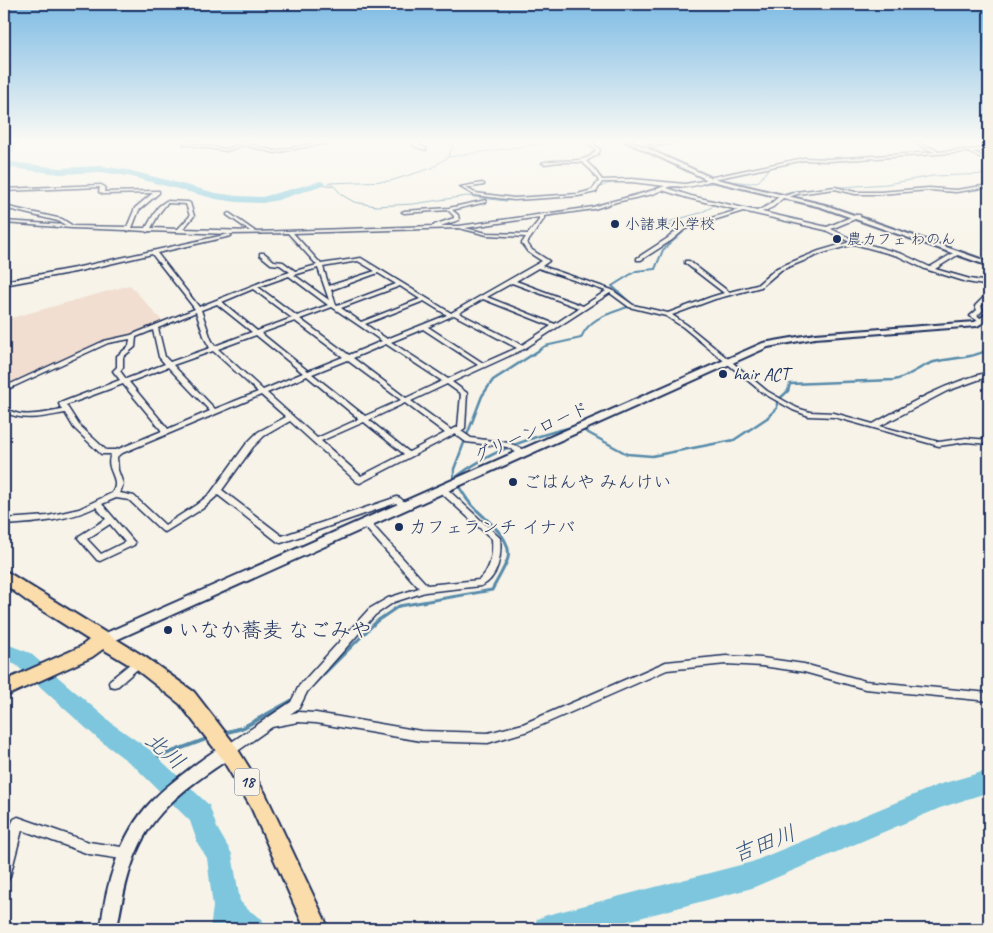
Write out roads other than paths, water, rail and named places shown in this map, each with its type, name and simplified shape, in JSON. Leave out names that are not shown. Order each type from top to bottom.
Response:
[{"type":"highway","name":"18","points":[[4,576],[139,662],[187,698],[228,751],[258,800],[317,929]]},
{"type":"highway","points":[[4,689],[17,677],[62,659],[86,652],[103,640]]},
{"type":"street","points":[[478,185],[462,187],[474,194],[514,199],[578,195],[594,191],[599,185]]},
{"type":"street","points":[[652,185],[742,210],[827,229],[854,242],[900,255],[931,269],[969,281],[989,284]]},
{"type":"street","points":[[4,222],[147,231],[233,233],[427,229],[459,227],[594,208],[628,197],[691,185]]},
{"type":"street","points":[[734,185],[858,216],[897,233],[989,264]]},
{"type":"street","points":[[4,190],[101,186],[103,187],[101,192],[103,193],[157,192],[137,209],[128,230]]},
{"type":"street","points":[[931,196],[948,191],[989,186]]},
{"type":"street","points":[[757,213],[771,206],[784,196],[835,188],[855,193],[929,189],[948,191]]},
{"type":"street","points":[[404,212],[449,209],[484,201]]},
{"type":"street","points":[[147,231],[155,219],[157,210],[166,202],[188,203],[192,216],[179,231]]},
{"type":"street","points":[[4,207],[60,220],[72,227]]},
{"type":"street","points":[[427,229],[457,219],[456,215],[449,209]]},
{"type":"street","points":[[639,259],[670,239],[682,228],[742,210]]},
{"type":"street","points":[[229,214],[255,233]]},
{"type":"street","points":[[400,284],[296,319],[62,404],[76,426],[104,452],[117,452],[452,314],[512,281],[546,261],[525,247],[524,243],[542,219],[542,216]]},
{"type":"street","points":[[827,229],[858,216]]},
{"type":"street","points":[[459,227],[487,234],[529,236]]},
{"type":"street","points":[[289,232],[320,266],[335,307]]},
{"type":"street","points":[[4,283],[154,253],[228,236],[233,233]]},
{"type":"street","points":[[668,315],[728,294],[759,286],[779,269],[821,252],[854,242]]},
{"type":"street","points":[[154,253],[198,309],[208,339],[214,349],[360,480],[461,428],[465,395],[335,307],[292,274],[281,263],[273,263],[262,254]]},
{"type":"street","points":[[931,269],[956,253]]},
{"type":"street","points":[[4,389],[106,342],[133,336],[198,309],[292,274],[359,258],[452,314],[522,348]]},
{"type":"street","points":[[686,262],[728,294]]},
{"type":"street","points":[[538,266],[610,291],[631,306],[668,315],[765,392],[809,414],[834,415],[939,444],[966,440],[989,442]]},
{"type":"street","points":[[327,289],[380,271]]},
{"type":"street","points":[[512,281],[584,308]]},
{"type":"street","points":[[255,288],[406,400],[453,432],[470,440],[509,445],[524,453]]},
{"type":"street","points":[[985,319],[973,316],[980,310],[978,306],[987,298],[989,290]]},
{"type":"street","points":[[316,440],[522,348],[610,291]]},
{"type":"street","points":[[483,297],[556,326]]},
{"type":"street","points":[[360,324],[425,299]]},
{"type":"street","points":[[218,302],[409,455]]},
{"type":"street","name":"グリーンロード","points":[[103,640],[766,345],[784,340],[814,336],[977,324],[985,319]]},
{"type":"street","points":[[423,326],[483,366]]},
{"type":"street","points":[[155,327],[162,357],[214,412]]},
{"type":"street","points":[[133,336],[132,347],[120,356],[120,367],[116,371],[123,382],[166,431]]},
{"type":"street","points":[[874,426],[964,380],[989,374]]},
{"type":"street","points":[[4,410],[27,418],[66,411]]},
{"type":"street","points":[[4,522],[48,518],[81,511],[114,495],[131,498],[165,529],[199,507],[217,490],[250,445],[261,434],[291,417]]},
{"type":"street","points":[[114,495],[119,484],[114,470],[113,457],[117,452]]},
{"type":"street","points":[[109,929],[113,896],[128,854],[155,808],[196,773],[296,705],[303,689],[372,612],[391,600],[425,589],[482,583],[486,580],[497,549],[496,538],[442,489]]},
{"type":"street","points":[[217,490],[281,540],[397,500],[405,506]]},
{"type":"street","points":[[97,503],[130,543],[100,558],[82,538],[111,520]]},
{"type":"street","points":[[366,523],[425,589]]},
{"type":"street","points":[[272,722],[298,717],[316,718],[421,736],[488,738],[524,728],[666,666],[726,660],[762,662],[804,668],[865,685],[989,697]]},
{"type":"street","points":[[114,683],[139,662]]},
{"type":"street","points":[[4,876],[18,824],[89,848],[128,854]]},
{"type":"waterway","points":[[172,185],[216,196],[262,200],[319,185]]},
{"type":"waterway","points":[[325,185],[334,186],[342,195],[354,202],[376,206],[413,204],[467,196],[505,201],[583,196],[606,185]]},
{"type":"waterway","points":[[661,185],[686,186]]},
{"type":"waterway","points":[[724,185],[751,190]]},
{"type":"waterway","points":[[827,188],[879,185]]},
{"type":"waterway","points":[[781,196],[792,191],[819,189]]},
{"type":"waterway","points":[[683,232],[686,229],[668,225],[668,222],[700,213],[712,207]]},
{"type":"waterway","points":[[539,350],[545,346],[581,338],[596,320],[633,305],[612,286],[636,271],[655,269],[663,250],[683,232]]},
{"type":"waterway","points":[[454,478],[454,469],[482,396],[493,380],[541,349]]},
{"type":"waterway","points":[[581,429],[627,454],[652,456],[734,440],[767,418],[777,408],[777,401],[788,391],[790,384],[894,380],[934,362],[969,356],[989,349]]},
{"type":"waterway","points":[[467,499],[454,479],[467,469],[481,460],[527,440],[576,426]]},
{"type":"waterway","points":[[310,688],[377,621],[399,606],[492,590],[507,562],[508,549],[500,533],[466,498]]},
{"type":"waterway","name":"北川","points":[[4,651],[23,659],[106,732],[142,758],[200,814],[207,835],[219,854],[227,907]]},
{"type":"waterway","points":[[224,733],[242,728],[293,700]]},
{"type":"waterway","points":[[142,758],[150,760],[209,738]]},
{"type":"waterway","name":"吉田川","points":[[547,929],[752,875],[938,797],[989,781]]},
{"type":"waterway","name":"北川","points":[[224,929],[227,907]]},
{"type":"waterway","name":"吉田川","points":[[227,907],[237,919],[252,929]]},
{"type":"place","name":"小諸東小学校","points":[[615,224]]},
{"type":"place","name":"農カフェ わのん","points":[[837,239]]},
{"type":"place","name":"hair ACT","points":[[723,374]]},
{"type":"place","name":"ごはんや みんけい","points":[[513,482]]},
{"type":"place","name":"カフェランチ イナバ","points":[[399,527]]},
{"type":"place","name":"いなか蕎麦 なごみや","points":[[168,630]]}]
